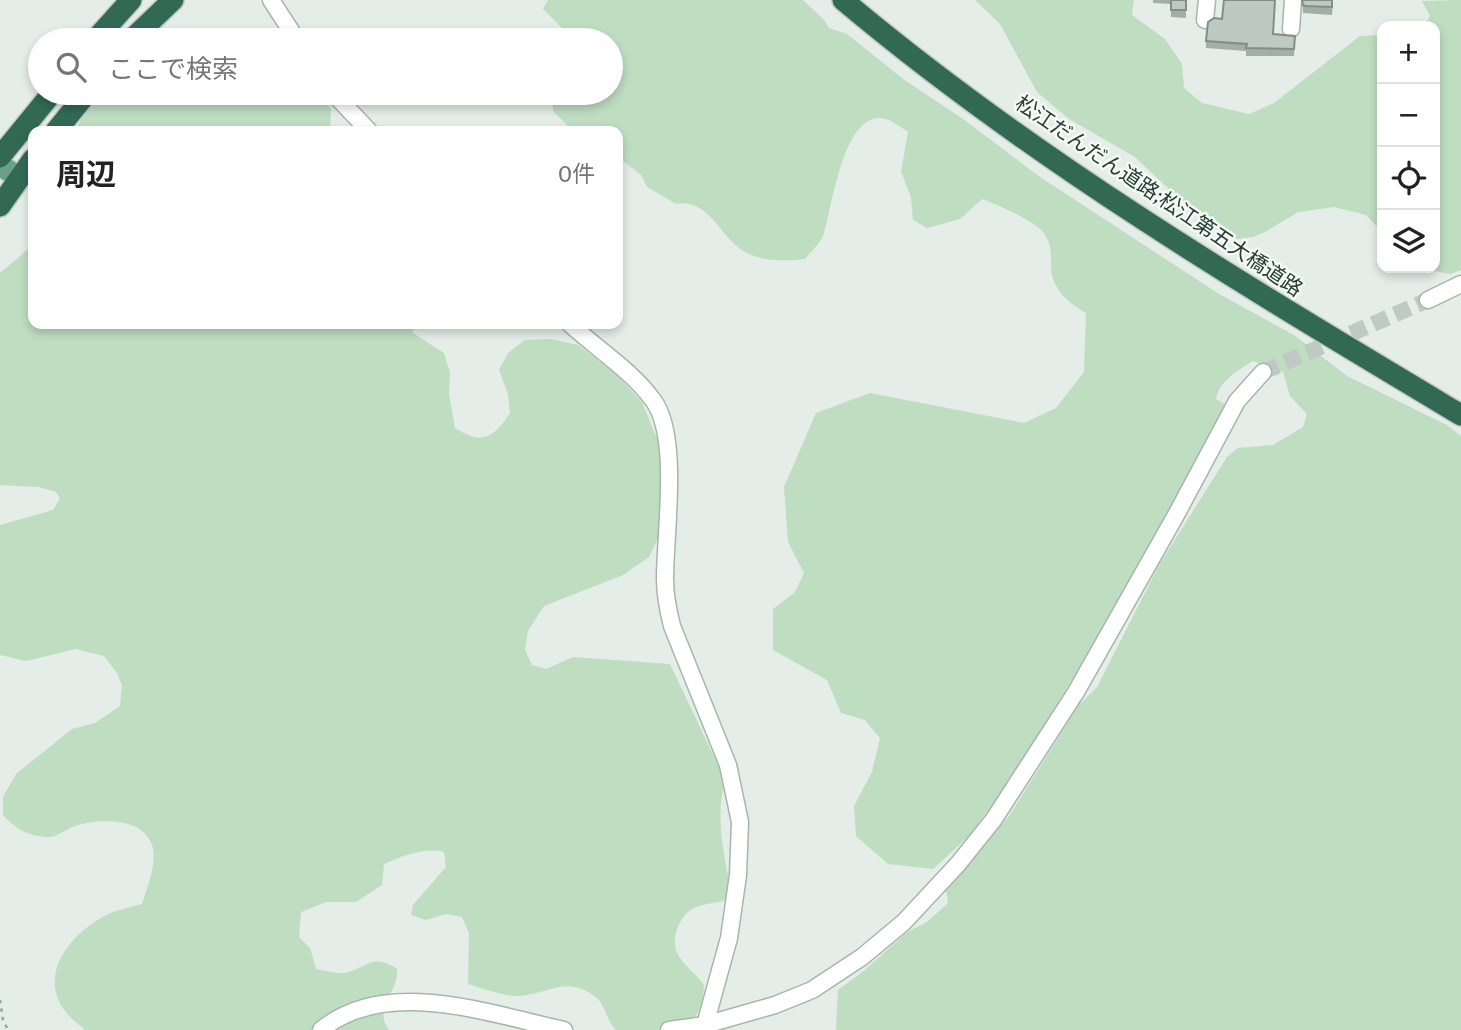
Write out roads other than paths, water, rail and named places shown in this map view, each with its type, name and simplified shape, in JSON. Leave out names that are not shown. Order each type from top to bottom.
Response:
[{"type":"highway","points":[[106,28],[131,0]]},
{"type":"highway","points":[[144,28],[173,0]]},
{"type":"highway","name":"松江だんだん道路;松江第五大橋道路","points":[[843,0],[882,33],[985,110],[1104,193],[1256,292],[1461,415]]},
{"type":"highway","points":[[0,157],[42,105]]},
{"type":"highway","points":[[60,126],[77,105]]},
{"type":"highway","points":[[0,206],[28,165]]},
{"type":"main road","points":[[0,165],[18,177]]},
{"type":"street","points":[[271,0],[289,28]]},
{"type":"street","points":[[1205,20],[1207,0]]},
{"type":"street","points":[[1291,29],[1293,0]]},
{"type":"street","points":[[344,105],[364,126]]},
{"type":"street","points":[[1428,300],[1461,284]]},
{"type":"street","points":[[575,329],[652,399],[665,420],[667,603],[672,626],[698,685],[727,765],[740,822],[738,875],[729,937],[705,1025]]},
{"type":"street","points":[[669,1030],[705,1025],[775,1005],[812,990],[862,957],[904,922],[958,864],[994,819],[1076,692],[1182,505],[1237,401],[1263,372]]},
{"type":"street","points":[[321,1030],[346,1013],[374,1004],[427,1002],[564,1030]]},
{"type":"tunnel","points":[[1263,372],[1428,300]]}]
